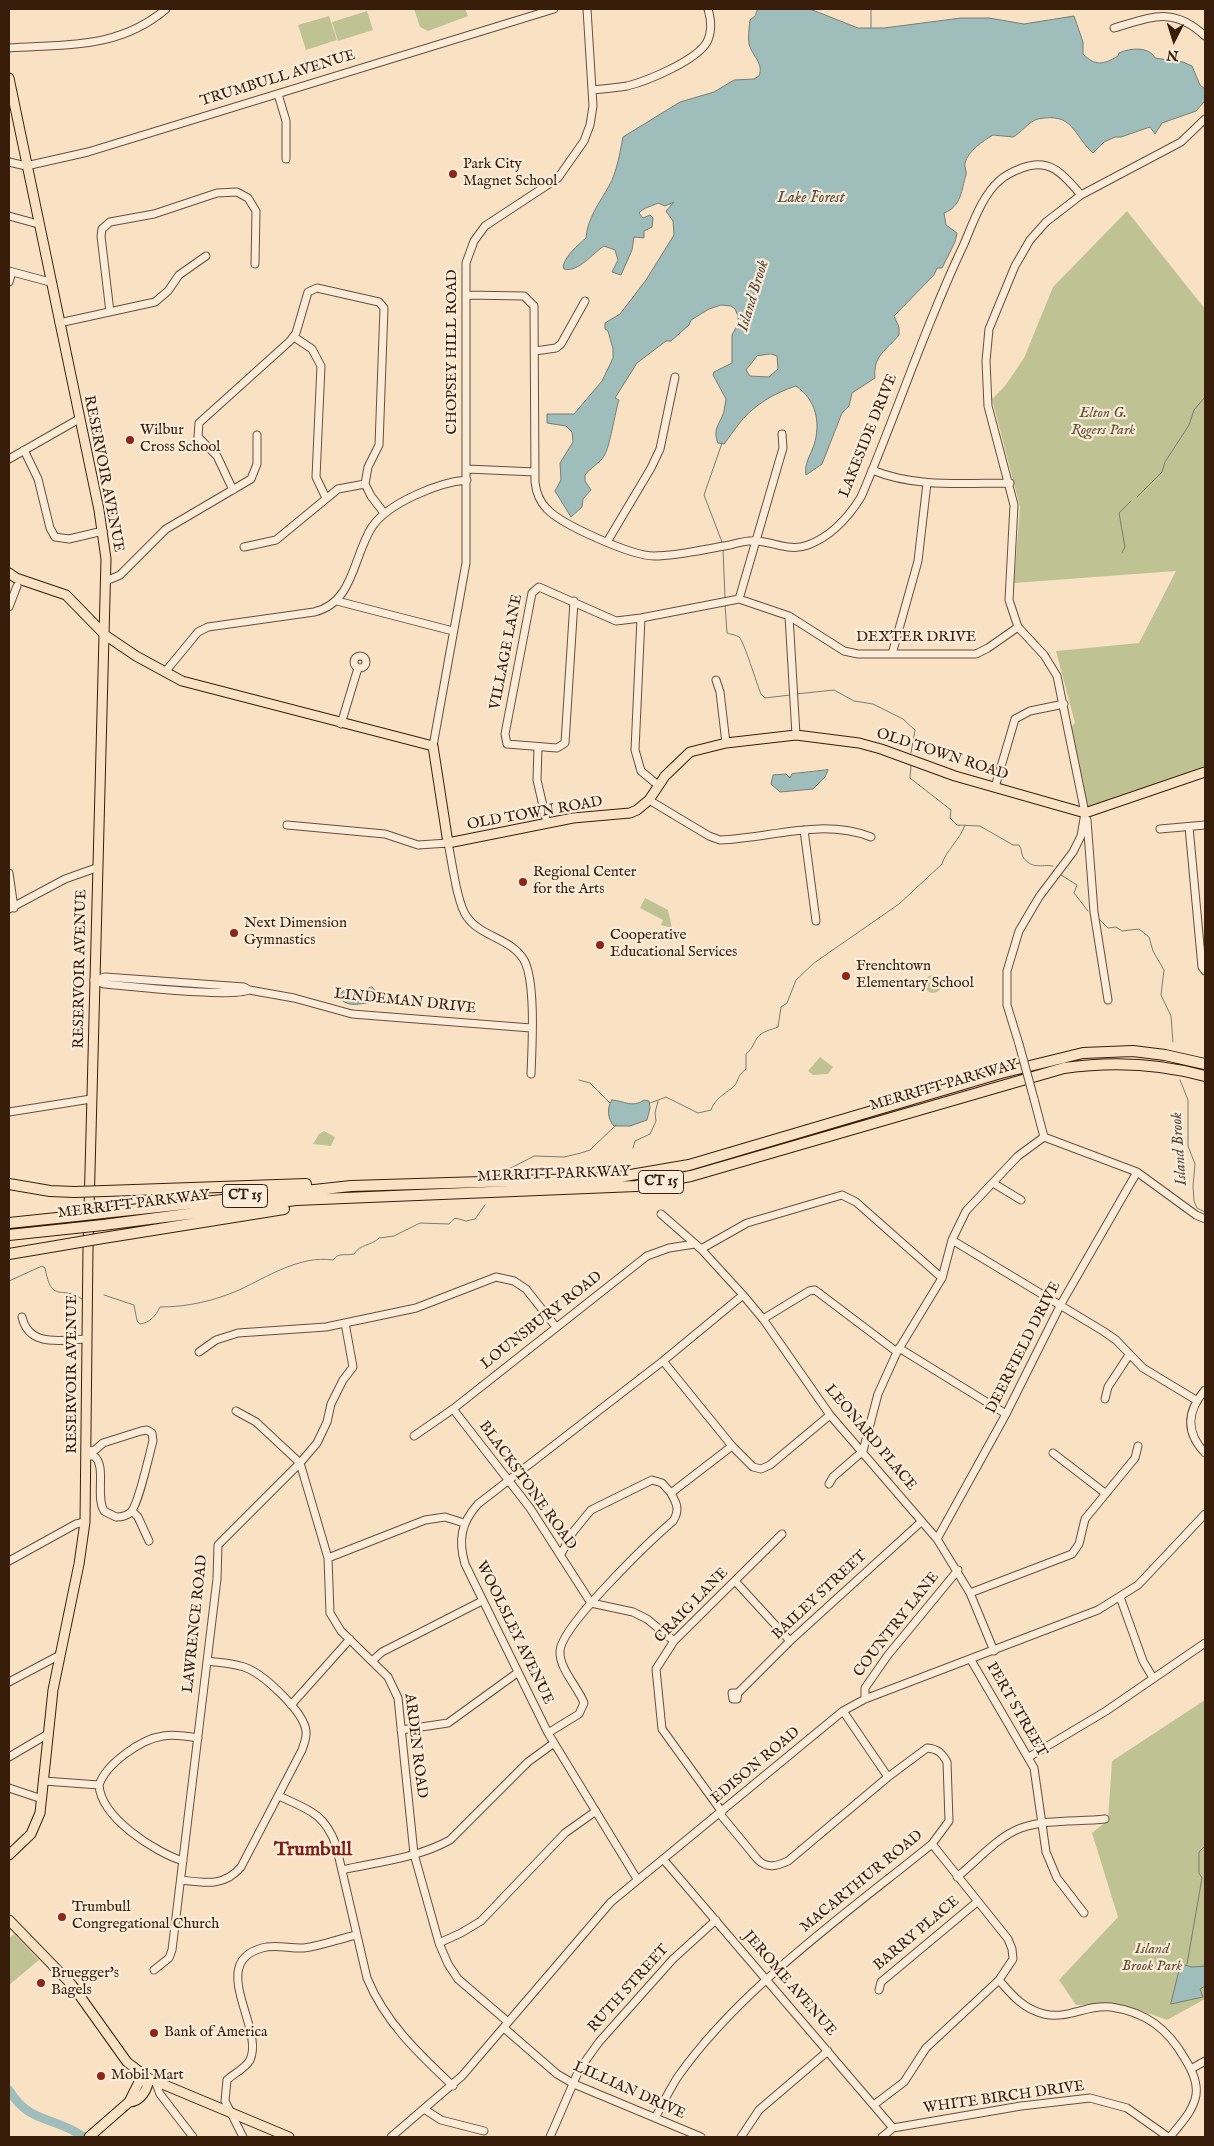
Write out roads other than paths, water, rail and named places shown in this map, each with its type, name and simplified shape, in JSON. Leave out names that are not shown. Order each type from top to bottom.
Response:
[{"type":"highway","name":"MERRITT PARKWAY","points":[[9,1223],[292,1192],[386,1185],[590,1179],[643,1174],[689,1164],[1001,1074],[1083,1053],[1133,1051],[1165,1055],[1205,1064]]},
{"type":"highway","name":"MERRITT PARKWAY","points":[[9,1235],[296,1200],[395,1195],[608,1189],[666,1181],[1064,1068],[1094,1064],[1131,1063],[1170,1067],[1205,1076]]},
{"type":"highway","points":[[9,1184],[50,1191],[74,1192],[372,1182],[386,1185]]},
{"type":"highway","points":[[9,1254],[274,1210],[387,1199],[395,1195]]},
{"type":"main road","name":"RESERVOIR AVENUE","points":[[9,78],[11,108],[26,166],[103,531],[106,581],[96,868],[86,1339],[85,1522],[79,1564],[60,1655],[48,1734],[40,1813],[34,1831],[22,1845],[9,1855]]},
{"type":"main road","points":[[9,573],[16,578],[66,595],[105,635],[182,681],[341,724],[433,746]]},
{"type":"main road","name":"OLD TOWN ROAD","points":[[433,746],[448,843],[547,823],[630,813],[649,800],[665,776],[684,756],[706,746],[796,735],[841,740],[881,748],[949,774],[1085,812]]},
{"type":"main road","points":[[1085,812],[1205,772]]},
{"type":"main road","points":[[9,1920],[72,1985],[127,2062],[152,2079],[290,2137]]},
{"type":"main road","points":[[89,2137],[129,2102],[136,2100],[146,2090],[152,2079]]},
{"type":"street","points":[[9,48],[102,41],[119,37],[147,23],[166,9]]},
{"type":"street","name":"TRUMBULL AVENUE","points":[[9,162],[26,166],[88,152],[554,9]]},
{"type":"street","name":"CHOPSEY HILL ROAD","points":[[433,746],[466,563],[466,263],[474,241],[485,226],[548,185],[567,167],[584,141],[590,125],[593,106],[587,9]]},
{"type":"street","points":[[592,90],[632,84],[694,56],[707,42],[709,36],[711,20],[708,9]]},
{"type":"street","points":[[1114,28],[1156,16],[1171,16],[1185,21],[1205,36]]},
{"type":"street","points":[[278,94],[286,121],[286,159]]},
{"type":"street","points":[[1108,1000],[1094,912],[1090,842],[1064,704],[1057,676],[1051,663],[1018,627],[1009,600],[1014,511],[1010,482],[988,406],[986,360],[989,329],[1015,266],[1030,240],[1052,216],[1081,195],[1181,142],[1205,119]]},
{"type":"street","name":"LAKESIDE DRIVE","points":[[466,295],[518,295],[528,298],[535,311],[535,472],[539,497],[551,513],[607,542],[634,553],[656,556],[756,541],[794,548],[808,545],[828,535],[843,522],[855,507],[872,470],[938,300],[989,192],[1006,176],[1027,166],[1043,164],[1056,169],[1081,195]]},
{"type":"street","points":[[110,312],[101,236],[102,229],[110,222],[154,214],[217,193],[237,192],[248,198],[256,211],[255,264]]},
{"type":"street","points":[[9,216],[38,224]]},
{"type":"street","points":[[59,323],[155,302],[168,291],[178,275],[206,256]]},
{"type":"street","points":[[9,282],[10,271],[50,282]]},
{"type":"street","points":[[233,490],[217,456],[198,436],[199,423],[274,358],[294,337],[307,295],[313,288],[365,299],[382,305],[379,445],[368,467],[365,484],[384,513]]},
{"type":"street","points":[[535,351],[556,348],[561,344],[585,301]]},
{"type":"street","points":[[294,337],[312,349],[321,366],[316,477],[326,498]]},
{"type":"street","points":[[607,542],[651,468],[660,449],[675,377]]},
{"type":"street","points":[[9,459],[80,419]]},
{"type":"street","points":[[739,599],[783,448],[782,434]]},
{"type":"street","points":[[106,581],[120,575],[166,529],[248,482],[255,472],[257,435]]},
{"type":"street","points":[[24,450],[38,479],[51,532],[55,537],[69,539],[103,531]]},
{"type":"street","points":[[467,469],[535,472]]},
{"type":"street","points":[[872,470],[894,479],[928,483],[1010,482]]},
{"type":"street","points":[[165,672],[198,632],[204,628],[314,612],[327,608],[337,601],[349,582],[369,532],[384,513],[444,483],[467,480]]},
{"type":"street","points":[[892,654],[918,561],[928,483]]},
{"type":"street","points":[[244,547],[279,539],[340,488],[365,484]]},
{"type":"street","points":[[9,607],[17,586]]},
{"type":"street","name":"VILLAGE LANE","points":[[538,747],[512,746],[507,744],[504,738],[532,594],[535,588],[542,587],[611,620],[642,618]]},
{"type":"street","name":"DEXTER DRIVE","points":[[642,618],[739,599],[789,616],[844,650],[858,654],[976,654],[1018,627]]},
{"type":"street","points":[[337,601],[454,632]]},
{"type":"street","points":[[547,823],[537,780],[538,747],[561,748],[565,743],[574,601]]},
{"type":"street","points":[[789,616],[796,735]]},
{"type":"street","points":[[642,618],[635,750],[641,771],[659,786]]},
{"type":"street","points":[[341,724],[358,668]]},
{"type":"street","points":[[716,680],[720,692],[726,743]]},
{"type":"street","points":[[995,787],[1015,719],[1030,710],[1064,704]]},
{"type":"street","points":[[649,800],[709,836],[720,840],[816,828],[852,830],[871,837]]},
{"type":"street","points":[[1044,1136],[1008,1005],[1007,971],[1019,930],[1078,840],[1084,826],[1085,812]]},
{"type":"street","points":[[287,825],[385,834],[418,846],[448,843],[466,917],[513,947],[526,964],[532,1028],[531,1074]]},
{"type":"street","points":[[1160,829],[1205,825]]},
{"type":"street","points":[[1189,827],[1202,967],[1205,971]]},
{"type":"street","points":[[804,830],[816,921]]},
{"type":"street","points":[[1078,840],[1090,842]]},
{"type":"street","points":[[9,874],[11,909],[65,879],[96,868]]},
{"type":"street","name":"LINDEMAN DRIVE","points":[[94,980],[104,984],[249,990],[294,998],[352,1014],[532,1028]]},
{"type":"street","points":[[9,1112],[91,1099]]},
{"type":"street","points":[[1044,1136],[1137,1172],[1196,1215],[1205,1219]]},
{"type":"street","points":[[829,1484],[833,1477],[863,1451],[878,1394],[898,1350],[942,1278],[952,1240],[966,1211],[1018,1156],[1044,1136]]},
{"type":"street","name":"DEERFIELD DRIVE","points":[[937,1538],[1006,1414],[1061,1304],[1137,1172]]},
{"type":"street","points":[[993,1183],[1021,1200]]},
{"type":"street","points":[[702,1249],[747,1223],[842,1195],[856,1202],[942,1278]]},
{"type":"street","name":"LEONARD PLACE","points":[[661,1214],[702,1249],[743,1295],[763,1319],[830,1415],[863,1451],[921,1522],[937,1538],[958,1570],[970,1593],[994,1651]]},
{"type":"street","points":[[952,1240],[1104,1330],[1142,1368],[1196,1400]]},
{"type":"street","name":"LOUNSBURY ROAD","points":[[414,1436],[453,1409],[647,1256],[669,1248],[695,1244]]},
{"type":"street","points":[[199,1352],[216,1340],[238,1334],[326,1327],[416,1308],[496,1277],[514,1282],[526,1289],[556,1328]]},
{"type":"street","points":[[763,1319],[809,1291],[815,1290],[898,1350],[1006,1414]]},
{"type":"street","points":[[328,1558],[425,1520],[445,1517],[464,1523],[478,1504],[663,1362],[743,1295]]},
{"type":"street","points":[[22,1317],[25,1327],[32,1335],[41,1340],[86,1339]]},
{"type":"street","name":"LAWRENCE ROAD","points":[[154,1970],[169,1958],[172,1953],[217,1579],[218,1545],[300,1463],[323,1434],[331,1404],[343,1380],[353,1369],[354,1363],[345,1323]]},
{"type":"street","points":[[1105,1399],[1108,1387],[1130,1355]]},
{"type":"street","points":[[663,1362],[732,1446],[753,1467],[761,1469],[770,1465],[830,1415]]},
{"type":"street","points":[[1205,1390],[1196,1400],[1189,1423],[1191,1434],[1205,1453]]},
{"type":"street","name":"BLACKSTONE ROAD","points":[[453,1409],[508,1480],[561,1554],[591,1603]]},
{"type":"street","points":[[236,1411],[256,1422],[300,1463]]},
{"type":"street","points":[[147,1430],[152,1433],[153,1441],[132,1511],[119,1518],[104,1511],[100,1500],[99,1462],[94,1456],[86,1453],[95,1450],[103,1443],[141,1431],[147,1430]]},
{"type":"street","points":[[671,1493],[732,1446]]},
{"type":"street","points":[[970,1593],[1072,1554],[1080,1544],[1085,1519],[1135,1458],[1138,1446]]},
{"type":"street","points":[[1052,1453],[1105,1493]]},
{"type":"street","name":"ARDEN ROAD","points":[[300,1463],[328,1558],[330,1612],[334,1622],[388,1677],[395,1690],[414,1854],[439,1943],[448,1964],[458,1979],[506,2025]]},
{"type":"street","points":[[548,1733],[579,1714],[582,1710],[581,1696],[560,1658],[561,1644],[591,1603],[641,1549],[673,1521],[677,1505],[671,1493],[662,1483],[652,1480],[591,1510],[573,1532],[561,1554]]},
{"type":"street","points":[[132,1511],[138,1517],[149,1541]]},
{"type":"street","name":"EDISON ROAD","points":[[391,2137],[453,2086],[593,1922],[637,1879],[721,1813],[843,1711],[865,1699],[1098,1610],[1138,1584],[1158,1566],[1205,1514]]},
{"type":"street","points":[[9,1561],[76,1524],[85,1522]]},
{"type":"street","name":"BAILEY STREET","points":[[738,1693],[790,1641],[921,1522]]},
{"type":"street","name":"WOOLSLEY AVENUE","points":[[464,1523],[461,1551],[482,1601],[548,1733],[637,1879]]},
{"type":"street","name":"CRAIG LANE","points":[[721,1813],[662,1729],[656,1669],[674,1641],[782,1534]]},
{"type":"street","name":"COUNTRY LANE","points":[[865,1699],[865,1688],[888,1655],[958,1570]]},
{"type":"street","points":[[734,1581],[790,1641]]},
{"type":"street","points":[[1120,1597],[1143,1661],[1153,1678]]},
{"type":"street","points":[[372,1661],[382,1652],[482,1601]]},
{"type":"street","points":[[591,1603],[633,1612],[647,1619],[674,1641]]},
{"type":"street","points":[[291,1705],[350,1639]]},
{"type":"street","points":[[1029,1757],[1106,1710],[1205,1643]]},
{"type":"street","points":[[9,1682],[60,1655]]},
{"type":"street","name":"PERT STREET","points":[[971,1660],[1029,1757],[1037,1783],[1040,1824],[1051,1867],[1084,1913]]},
{"type":"street","points":[[181,1880],[215,1883],[224,1881],[235,1874],[244,1863],[306,1739],[303,1722],[291,1705],[249,1669],[207,1661]]},
{"type":"street","points":[[401,1730],[448,1723],[517,1673]]},
{"type":"street","points":[[843,1711],[888,1777]]},
{"type":"street","points":[[9,1757],[48,1734]]},
{"type":"street","points":[[99,1785],[116,1761],[153,1738],[171,1735],[198,1738]]},
{"type":"street","points":[[342,1870],[414,1854],[450,1840],[528,1762],[554,1743]]},
{"type":"street","name":"MACARTHUR ROAD","points":[[654,2118],[677,2078],[714,2034],[768,1979],[932,1844],[949,1821],[947,1762],[943,1754],[936,1749],[927,1748],[888,1777],[788,1861],[774,1867],[764,1866],[758,1860],[721,1813]]},
{"type":"street","points":[[44,1781],[99,1785]]},
{"type":"street","points":[[99,1785],[105,1803],[121,1822],[153,1848],[183,1861]]},
{"type":"street","points":[[9,1788],[42,1799]]},
{"type":"street","points":[[279,1796],[315,1814],[326,1823],[336,1845],[367,1978],[378,2002],[393,2025],[453,2086]]},
{"type":"street","points":[[439,1943],[481,1921],[565,1833],[596,1811]]},
{"type":"street","points":[[957,1877],[1006,1836],[1021,1829],[1040,1824],[1105,1819]]},
{"type":"street","points":[[875,2104],[904,2082],[926,2048],[999,1980],[1013,1958],[1012,1949],[999,1927],[932,1844]]},
{"type":"street","name":"JEROME AVENUE","points":[[663,1859],[875,2104],[893,2128]]},
{"type":"street","name":"BARRY PLACE","points":[[879,1990],[880,1982],[977,1902]]},
{"type":"street","name":"RUTH STREET","points":[[550,2137],[579,2070],[599,2042],[673,1959],[716,1920]]},
{"type":"street","points":[[243,2137],[225,2101],[225,2085],[231,2076],[246,2065],[252,2050],[252,2038],[237,1984],[239,1969],[248,1956],[262,1948],[282,1946],[303,1948],[356,1935]]},
{"type":"street","points":[[999,1980],[1018,2002],[1027,2008],[1044,2014],[1058,2016],[1090,2006],[1129,2010],[1146,2018],[1174,2040],[1191,2069],[1196,2094],[1192,2108],[1169,2137]]},
{"type":"street","name":"LILLIAN DRIVE","points":[[506,2025],[556,2074],[574,2084],[701,2137]]},
{"type":"street","points":[[741,2137],[759,2110],[828,2051]]},
{"type":"street","points":[[1191,2069],[1205,2061]]},
{"type":"street","points":[[152,2079],[160,2094],[193,2137]]},
{"type":"street","name":"WHITE BIRCH DRIVE","points":[[893,2128],[1021,2106],[1090,2098],[1127,2108],[1169,2137]]},
{"type":"street","points":[[424,2109],[441,2120],[484,2131]]},
{"type":"street","points":[[882,2137],[893,2128]]},
{"type":"water","name":"Lake Forest","points":[[758,9],[810,9],[858,28],[884,28],[961,18],[989,18],[1024,24],[1074,16],[1083,42],[1083,54],[1091,61],[1103,62],[1113,59],[1123,51],[1139,49],[1148,51],[1155,58],[1183,62],[1192,66],[1200,85],[1205,89],[1205,101],[1196,111],[1162,123],[1155,134],[1150,127],[1121,137],[1115,137],[1104,142],[1093,153],[1071,126],[1059,119],[1050,118],[1035,120],[1013,137],[993,135],[976,147],[969,154],[965,163],[966,175],[958,202],[944,213],[946,225],[957,233],[955,242],[942,268],[937,268],[934,275],[894,316],[899,327],[899,335],[878,359],[875,378],[852,393],[849,406],[842,413],[822,464],[806,475],[807,464],[816,436],[817,420],[808,398],[796,386],[772,396],[757,406],[736,427],[724,444],[718,443],[716,430],[724,411],[726,399],[713,375],[714,372],[732,363],[732,335],[738,324],[738,316],[735,309],[731,306],[721,305],[709,309],[691,320],[689,325],[671,341],[666,341],[637,363],[615,398],[619,400],[606,452],[602,459],[585,475],[585,481],[591,490],[583,499],[582,507],[571,517],[555,491],[561,480],[560,463],[573,442],[572,432],[566,426],[547,423],[547,414],[574,414],[602,381],[613,358],[613,349],[608,331],[605,329],[605,323],[620,314],[646,280],[674,235],[673,221],[666,211],[674,202],[665,206],[658,203],[645,208],[639,213],[643,218],[650,215],[653,218],[652,227],[644,231],[644,238],[634,237],[632,250],[621,275],[612,272],[618,260],[615,250],[604,246],[575,268],[564,269],[563,266],[569,254],[586,238],[591,217],[614,175],[623,137],[680,102],[714,92],[734,80],[754,79],[759,76],[760,67],[749,44],[750,20],[755,16]],"holes":[[[771,354],[777,356],[778,369],[769,377],[750,376],[746,370],[757,356]]]},
{"type":"water","points":[[828,770],[825,777],[813,789],[780,792],[771,784],[773,775],[786,774],[790,778],[792,774]]},
{"type":"water","points":[[372,987],[379,995],[378,1002],[352,1004],[342,1001],[338,996],[344,990],[369,992],[369,988]]},
{"type":"water","points":[[612,1100],[632,1104],[644,1100],[649,1101],[650,1108],[647,1120],[630,1126],[614,1126],[608,1114]]},
{"type":"water","points":[[1181,1964],[1192,1967],[1205,1966],[1205,1986],[1200,1989],[1203,1997],[1171,2004]]},
{"type":"waterway","name":"Island Brook","points":[[871,9],[871,28]]},
{"type":"waterway","points":[[1137,497],[1162,472],[1165,462],[1189,425],[1194,410],[1205,397]]},
{"type":"waterway","name":"Island Brook","points":[[722,443],[704,495],[722,542]]},
{"type":"waterway","points":[[1122,553],[1125,547],[1119,513],[1131,501]]},
{"type":"waterway","name":"Island Brook","points":[[723,549],[725,598]]},
{"type":"waterway","name":"Island Brook","points":[[725,605],[727,633],[738,636],[741,640],[761,694],[765,698],[790,695]]},
{"type":"waterway","name":"Island Brook","points":[[796,694],[834,690],[854,701],[873,704],[903,719],[915,730],[911,753]]},
{"type":"waterway","name":"Island Brook","points":[[911,766],[910,778],[951,810],[950,818],[957,825],[980,826],[1013,845],[1019,845],[1023,857],[1030,864],[1053,866]]},
{"type":"waterway","points":[[650,1103],[666,1097],[698,1113],[711,1110],[717,1100],[734,1086],[746,1069],[746,1054],[752,1048],[757,1038],[764,1032],[778,1027],[781,1007],[787,1003],[796,980],[814,963],[899,904],[942,864],[965,825]]},
{"type":"waterway","name":"Island Brook","points":[[1061,875],[1077,885],[1074,893],[1088,911]]},
{"type":"waterway","name":"Island Brook","points":[[1099,919],[1108,928],[1116,927],[1122,931],[1139,929],[1149,937],[1153,951],[1164,970],[1161,995],[1171,1016],[1173,1042]]},
{"type":"waterway","points":[[579,1080],[590,1083],[610,1103]]},
{"type":"waterway","name":"Island Brook","points":[[1180,1080],[1188,1100],[1188,1146],[1195,1164],[1194,1201],[1197,1208],[1205,1212]]},
{"type":"waterway","points":[[633,1148],[635,1141],[650,1134],[656,1121],[655,1113],[658,1101]]},
{"type":"waterway","points":[[486,1173],[511,1168],[534,1156],[564,1157],[590,1150],[616,1125]]},
{"type":"waterway","points":[[104,1295],[134,1305],[137,1321],[140,1324],[152,1318],[160,1307],[190,1305],[210,1300],[239,1290],[272,1273],[296,1264],[321,1259],[333,1260],[340,1255],[354,1254],[359,1248],[379,1238],[394,1236],[420,1223],[449,1224],[455,1218],[466,1221],[475,1219],[485,1205]]},
{"type":"waterway","points":[[9,1281],[42,1266],[45,1268],[54,1290],[82,1299]]},
{"type":"waterway","name":"Island Brook","points":[[1187,1964],[1202,1878],[1199,1873],[1199,1852],[1205,1846]]},
{"type":"waterway","points":[[9,2090],[25,2109],[73,2130],[84,2137]]},
{"type":"place","name":"Park City Magnet School","points":[[453,174]]},
{"type":"place","name":"Wilbur Cross School","points":[[130,440]]},
{"type":"place","name":"Regional Center for the Arts","points":[[523,882]]},
{"type":"place","name":"Next Dimension Gymnastics","points":[[234,933]]},
{"type":"place","name":"Cooperative Educational Services","points":[[600,945]]},
{"type":"place","name":"Frenchtown Elementary School","points":[[846,976]]},
{"type":"place","name":"Trumbull Congregational Church","points":[[62,1917]]},
{"type":"place","name":"Bruegger's Bagels","points":[[41,1983]]},
{"type":"place","name":"Bank of America","points":[[154,2033]]},
{"type":"place","name":"Mobil Mart","points":[[101,2076]]},
{"type":"district","name":"Trumbull","points":[[313,1851]]},
{"type":"park label","name":"Elton G. Rogers Park","points":[[1103,422]]},
{"type":"park label","name":"Island Brook Park","points":[[1152,1958]]}]
